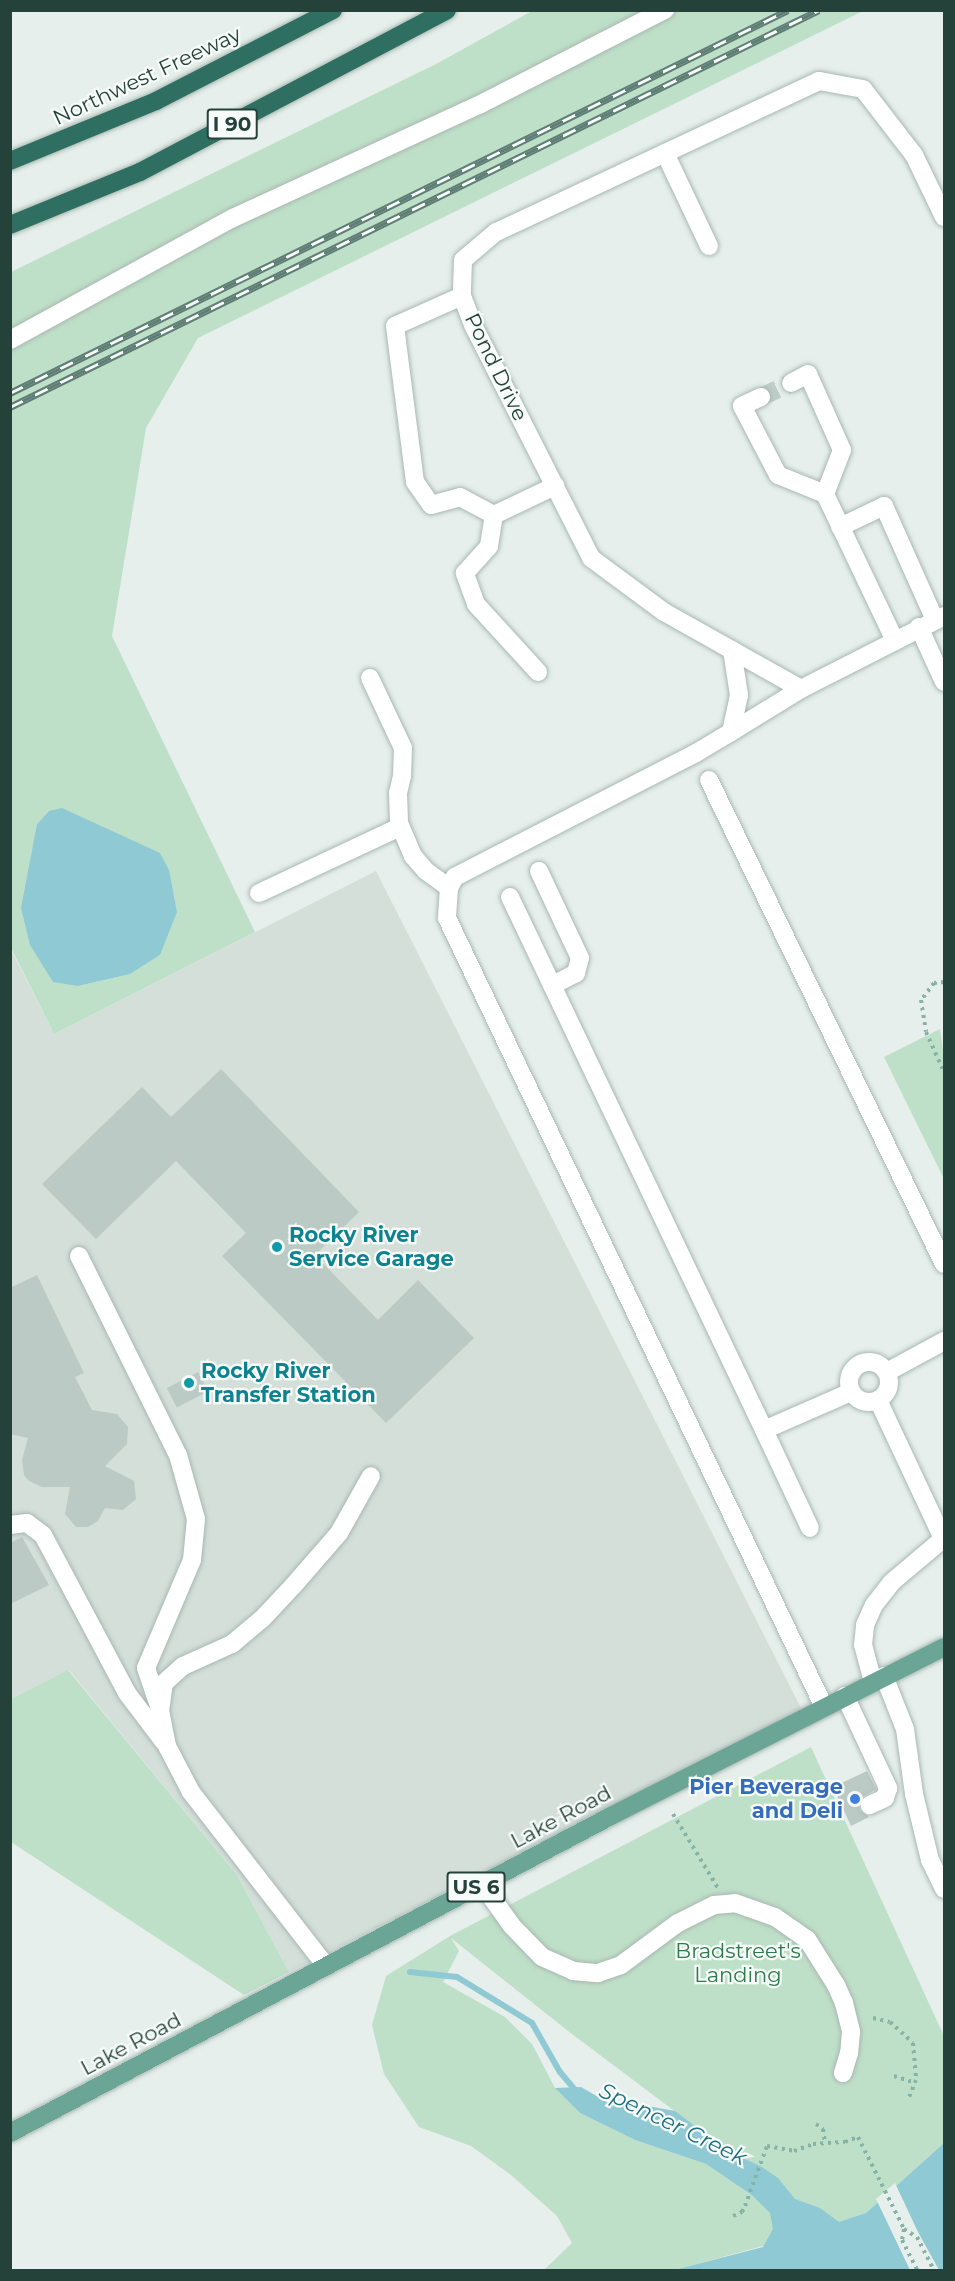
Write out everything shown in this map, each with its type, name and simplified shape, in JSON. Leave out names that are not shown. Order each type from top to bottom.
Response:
[{"type":"highway","name":"Northwest Freeway","points":[[10,161],[156,101],[333,10]]},
{"type":"highway","name":"I 90","points":[[10,225],[140,172],[447,10]]},
{"type":"main road","name":"Lake Road","points":[[10,2133],[482,1884],[878,1679],[945,1647]]},
{"type":"street","points":[[10,340],[233,218],[481,104],[665,10]]},
{"type":"street","name":"Pond Drive","points":[[801,689],[664,612],[591,558],[473,325],[462,296],[463,260],[496,231],[819,81],[863,89],[914,155],[945,217]]},
{"type":"street","points":[[665,153],[709,246]]},
{"type":"street","points":[[462,296],[395,326],[416,482],[431,505],[460,497],[494,515]]},
{"type":"street","points":[[791,383],[808,374],[842,450],[825,494]]},
{"type":"street","points":[[761,397],[742,406],[778,475],[825,494],[895,641]]},
{"type":"street","points":[[494,515],[555,486]]},
{"type":"street","points":[[840,527],[884,506],[933,621],[945,682]]},
{"type":"street","points":[[494,515],[489,546],[465,573],[476,604],[538,672]]},
{"type":"street","points":[[824,1707],[447,918],[449,888],[455,877],[696,753],[801,689],[933,621]]},
{"type":"street","points":[[731,732],[739,695],[732,650]]},
{"type":"street","points":[[370,678],[403,748],[402,776],[398,793],[400,827],[413,856],[449,888]]},
{"type":"street","points":[[709,780],[945,1264]]},
{"type":"street","points":[[259,893],[400,827]]},
{"type":"street","points":[[539,871],[580,958],[576,973],[552,986]]},
{"type":"street","points":[[510,897],[810,1528]]},
{"type":"street","points":[[79,1256],[178,1455],[196,1519],[192,1560],[146,1668],[160,1711],[167,1746]]},
{"type":"street","points":[[887,1372],[945,1341]]},
{"type":"street","points":[[872,1362],[887,1372],[889,1386],[878,1400],[864,1401],[852,1392],[850,1375],[859,1364],[872,1362]]},
{"type":"street","points":[[764,1430],[852,1392]]},
{"type":"street","points":[[878,1400],[944,1538],[892,1582],[874,1605],[865,1625],[862,1645],[905,1729],[914,1794],[930,1860],[945,1889]]},
{"type":"street","points":[[160,1711],[164,1683],[183,1666],[232,1644],[262,1619],[339,1533],[371,1476]]},
{"type":"street","points":[[10,1525],[27,1523],[43,1535],[127,1693],[167,1746],[191,1792],[326,1966]]},
{"type":"street","points":[[845,1696],[888,1788],[885,1798],[870,1805]]},
{"type":"street","points":[[482,1884],[512,1926],[542,1957],[573,1971],[598,1973],[621,1965],[678,1923],[714,1905],[735,1903],[775,1917],[807,1939],[840,1994],[851,2032],[849,2053],[843,2073]]},
{"type":"path","points":[[945,982],[934,983],[921,1000],[926,1032],[945,1072]]},
{"type":"path","points":[[673,1814],[719,1889]]},
{"type":"path","points":[[873,2018],[890,2022],[913,2043],[916,2059],[915,2083],[908,2100]]},
{"type":"path","points":[[894,2076],[915,2083]]},
{"type":"path","points":[[816,2124],[823,2129],[826,2140],[824,2144]]},
{"type":"path","points":[[733,2216],[742,2212],[767,2146],[794,2151],[845,2142],[858,2137],[904,2229],[917,2237],[934,2271]]},
{"type":"path","points":[[904,2229],[902,2240],[917,2271]]},
{"type":"shaded area","points":[[376,871],[802,1710],[289,1972],[237,1875],[69,1670],[11,1699],[10,948],[54,1034]]},
{"type":"green space","points":[[532,11],[863,11],[198,338],[146,428],[112,636],[255,932],[54,1034],[11,948],[11,272],[436,64]],"holes":[[[49,811],[160,955],[129,974],[78,986],[32,857],[37,824]]]},
{"type":"green space","points":[[940,1029],[944,1057],[944,1179],[884,1057]]},
{"type":"green space","points":[[68,1670],[237,1875],[289,1972],[244,1995],[11,1842],[11,1699]]},
{"type":"green space","name":"Bradstreet's Landing","points":[[811,1747],[944,2036],[944,2143],[866,2213],[812,2233],[674,2270],[544,2270],[572,2243],[557,2216],[511,2175],[471,2146],[419,2127],[384,2074],[372,2025],[386,1976],[450,1936]],"holes":[[[451,1938],[568,2031],[729,2152],[727,2178],[706,2164],[635,2140],[580,2113],[555,2088],[532,2044],[505,2017],[443,1982],[459,1951]]]},
{"type":"water","points":[[62,808],[160,853],[169,870],[177,912],[160,955],[130,974],[78,986],[53,982],[30,945],[21,908],[37,824],[49,811]]},
{"type":"water","points":[[581,2087],[612,2105],[637,2104],[675,2111],[730,2152],[762,2167],[778,2178],[795,2199],[820,2208],[839,2222],[866,2213],[944,2143],[944,2270],[674,2270],[763,2247],[773,2229],[770,2213],[752,2195],[706,2164],[635,2140],[580,2113],[555,2088]]},
{"type":"pier","points":[[895,2183],[939,2270],[910,2270],[876,2199]]},
{"type":"building","name":"Rocky River Service Garage","points":[[221,1069],[359,1212],[315,1255],[378,1320],[418,1280],[474,1338],[386,1423],[222,1256],[246,1233],[176,1161],[96,1239],[42,1184],[142,1087],[171,1117]]},
{"type":"building","points":[[37,1275],[84,1373],[75,1377],[92,1410],[117,1414],[128,1427],[127,1444],[105,1466],[134,1481],[136,1499],[123,1510],[105,1508],[98,1521],[88,1527],[76,1527],[65,1514],[70,1487],[42,1487],[29,1481],[24,1475],[22,1460],[28,1438],[10,1434],[10,1288]]},
{"type":"building","name":"Rocky River Transfer Station","points":[[198,1372],[208,1392],[177,1407],[167,1388]]},
{"type":"building","points":[[22,1537],[49,1585],[10,1604],[10,1543]]},
{"type":"building","name":"Pier Beverage and Deli","points":[[867,1771],[876,1789],[861,1798],[859,1805],[860,1810],[869,1817],[851,1826],[833,1787]]},
{"type":"waterway","name":"Spencer Creek","points":[[410,1972],[457,1977],[532,2023],[560,2072],[577,2092]]},
{"type":"tunnel","points":[[761,397],[791,383]]},
{"type":"railway","points":[[10,393],[788,10]]},
{"type":"railway","points":[[10,407],[819,10]]},
{"type":"place","name":"Rocky River Service Garage","points":[[277,1247]]},
{"type":"place","name":"Rocky River Transfer Station","points":[[189,1383]]},
{"type":"place","name":"Pier Beverage and Deli","points":[[855,1799]]}]
